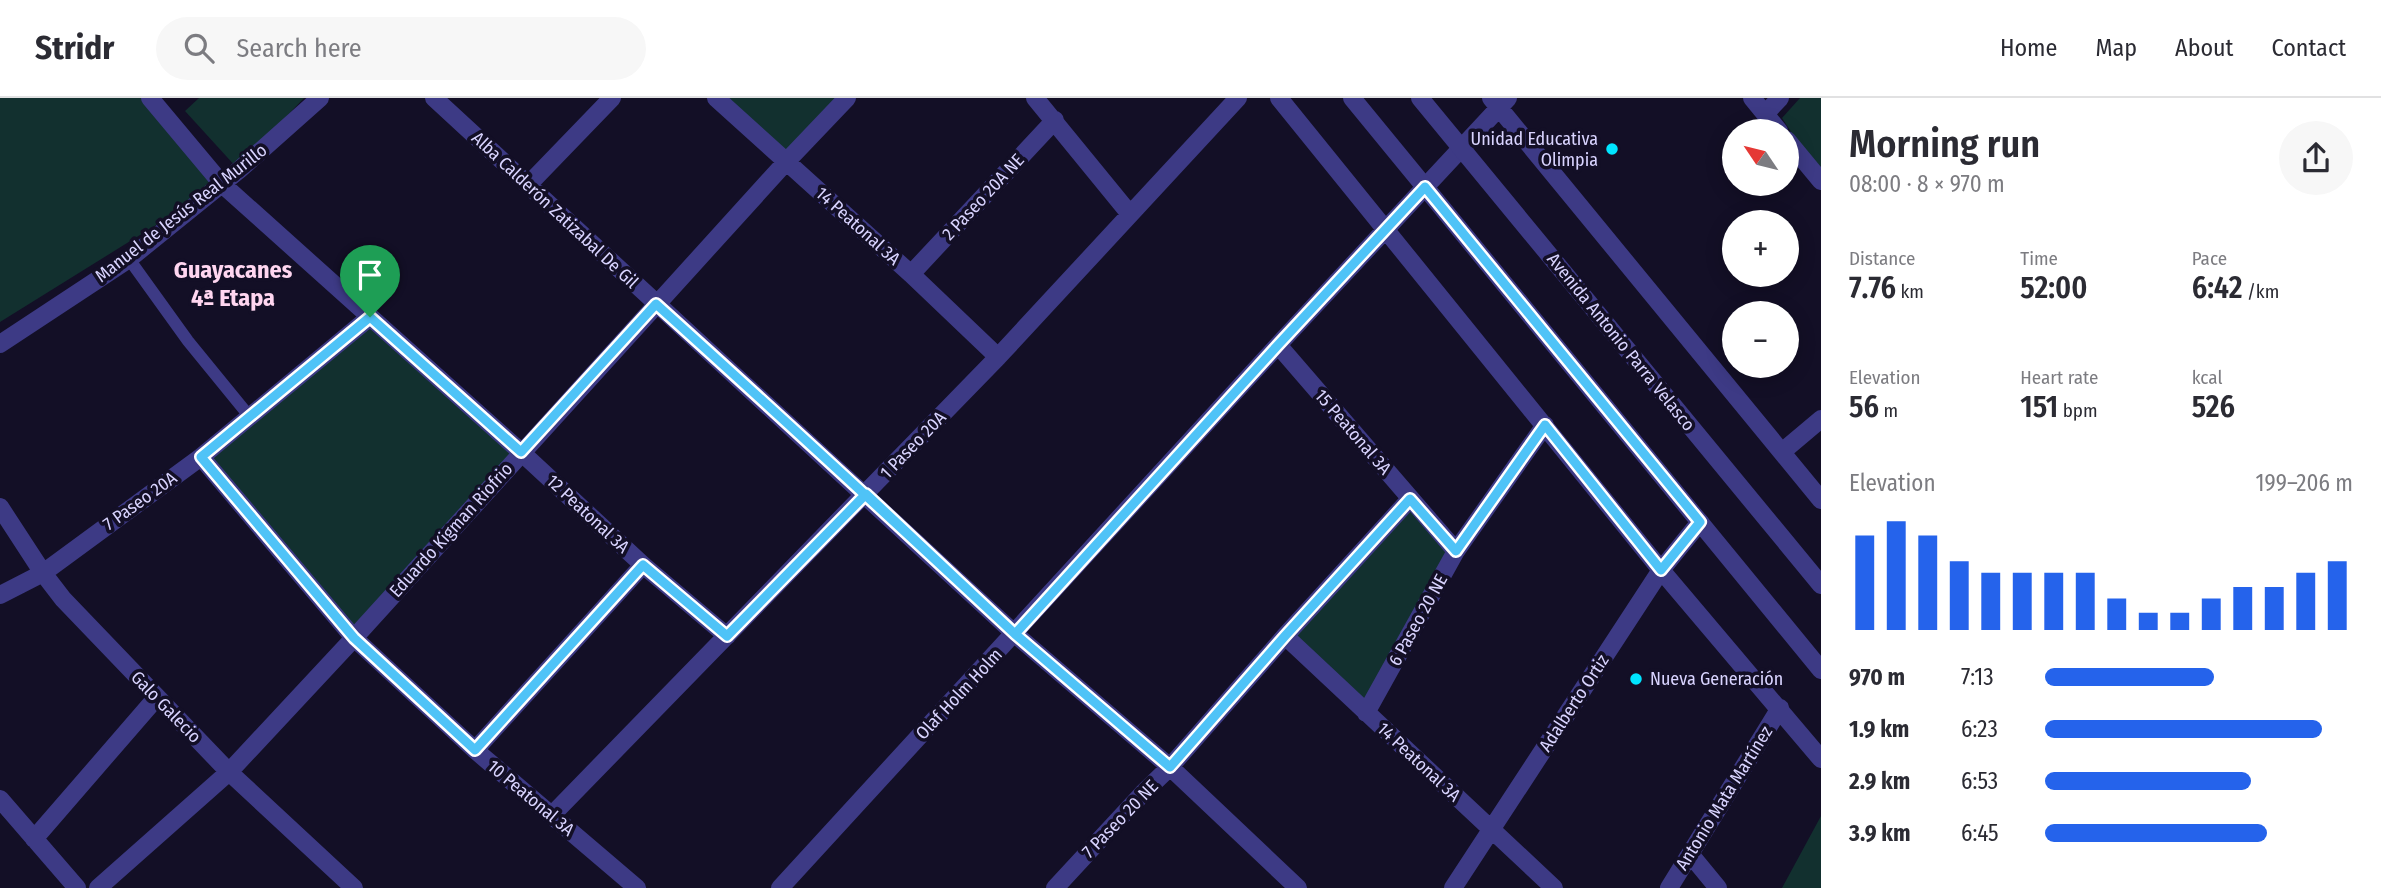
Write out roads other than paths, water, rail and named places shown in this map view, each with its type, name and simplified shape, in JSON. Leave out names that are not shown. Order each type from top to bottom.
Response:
[{"type":"street","name":"12 Peatonal 3A","points":[[150,98],[222,184],[643,565],[727,636]]},
{"type":"street","name":"Manuel de Jesús Real Murillo","points":[[0,344],[129,259],[222,184],[320,98]]},
{"type":"street","name":"Alba Calderón Zatizabal De Gil","points":[[434,98],[1015,634],[1170,767],[1298,888]]},
{"type":"street","points":[[528,185],[612,98]]},
{"type":"street","name":"14 Peatonal 3A","points":[[716,98],[911,274],[998,357]]},
{"type":"street","name":"Eduardo Kigman Riofrio","points":[[98,888],[229,772],[847,98]]},
{"type":"street","points":[[1035,98],[1129,214]]},
{"type":"street","name":"1 Paseo 20A","points":[[552,815],[998,357],[1238,98]]},
{"type":"street","points":[[1279,98],[1661,570],[1821,759]]},
{"type":"street","points":[[1352,98],[1821,670]]},
{"type":"street","name":"Avenida Antonio Parra Velasco","points":[[1420,98],[1821,585]]},
{"type":"street","points":[[1752,98],[1769,119]]},
{"type":"street","points":[[1765,114],[1780,98]]},
{"type":"street","points":[[1499,101],[1821,500]]},
{"type":"street","name":"Olaf Holm Holm","points":[[780,888],[1461,148],[1499,101]]},
{"type":"street","name":"2 Paseo 20A NE","points":[[911,274],[1055,120]]},
{"type":"street","points":[[1799,154],[1821,181]]},
{"type":"street","name":"7 Paseo 20A","points":[[0,595],[43,573],[201,457],[370,317]]},
{"type":"street","name":"15 Peatonal 3A","points":[[1278,345],[1456,551]]},
{"type":"street","points":[[1782,452],[1821,419]]},
{"type":"street","name":"6 Paseo 20 NE","points":[[1367,713],[1456,551],[1545,425]]},
{"type":"street","name":"10 Peatonal 3A","points":[[201,457],[354,638],[475,750],[637,888]]},
{"type":"street","name":"7 Paseo 20 NE","points":[[1055,888],[1170,767],[1410,499]]},
{"type":"street","name":"Galo Galecio","points":[[0,507],[63,599],[229,772],[354,888]]},
{"type":"street","name":"Adalberto Ortiz","points":[[1453,888],[1661,570],[1700,522]]},
{"type":"street","points":[[475,750],[643,565]]},
{"type":"street","name":"14 Peatonal 3A","points":[[1285,636],[1553,888]]},
{"type":"street","points":[[34,839],[157,697]]},
{"type":"street","name":"Antonio Mata Martínez","points":[[1669,888],[1780,709]]},
{"type":"street","points":[[0,799],[77,888]]},
{"type":"street","points":[[1690,854],[1718,888]]},
{"type":"lane","points":[[129,259],[188,341],[250,417]]},
{"type":"place","name":"Unidad Educativa Olimpia","points":[[1612,149]]},
{"type":"place","name":"Nueva Generación","points":[[1636,679]]},
{"type":"district","name":"Guayacanes 4ª Etapa","points":[[233,284]]}]
